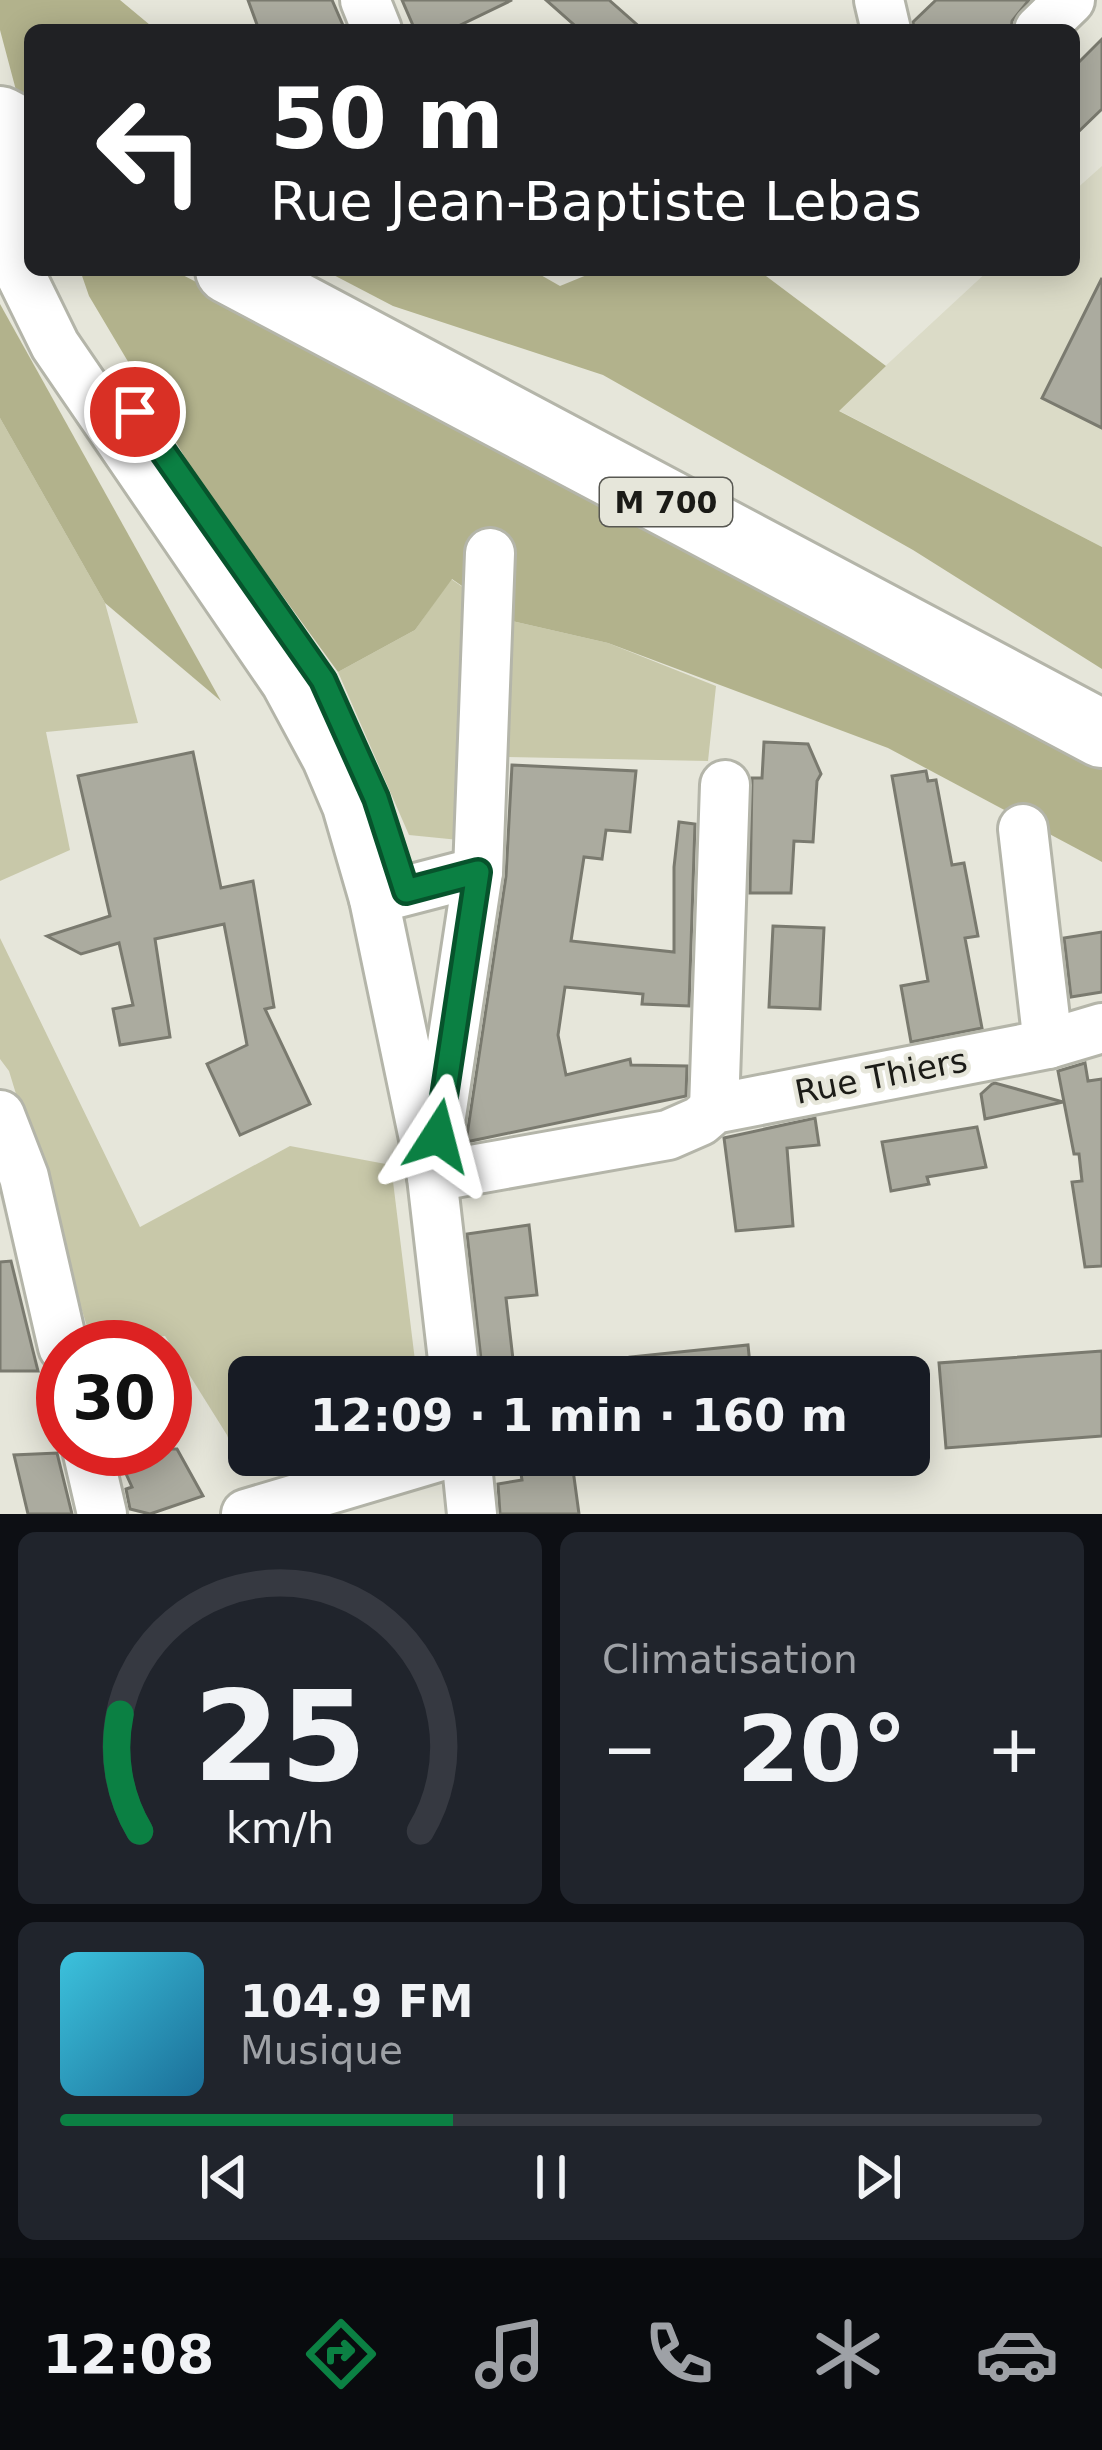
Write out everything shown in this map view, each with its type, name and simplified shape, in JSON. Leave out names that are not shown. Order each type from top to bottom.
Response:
[{"type":"highway","points":[[0,120],[15,179]]},
{"type":"highway","name":"M 700","points":[[240,276],[1102,734]]},
{"type":"highway","name":"M 700","points":[[293,276],[1102,706]]},
{"type":"street","points":[[1045,24],[1070,0]]},
{"type":"street","points":[[15,179],[24,216]]},
{"type":"street","points":[[39,276],[55,344],[286,683],[328,759],[423,968],[430,1042],[431,1177],[452,1356]]},
{"type":"street","points":[[52,276],[135,412],[323,680],[376,798],[390,895]]},
{"type":"street","points":[[431,1177],[478,872],[490,553]]},
{"type":"street","points":[[714,1108],[725,785]]},
{"type":"street","points":[[1023,829],[1048,1045]]},
{"type":"street","points":[[390,895],[478,872]]},
{"type":"street","name":"Rue Thiers","points":[[431,1177],[668,1135],[700,1121],[714,1108],[1048,1045],[1102,1029]]},
{"type":"street","points":[[0,1115],[24,1177],[57,1320]]},
{"type":"street","points":[[93,1476],[102,1514]]},
{"type":"street","points":[[246,1514],[374,1476]]},
{"type":"street","points":[[468,1476],[472,1514]]},
{"type":"shaded area","points":[[1102,166],[1102,547],[838,410],[983,276],[1080,276],[1080,186]]},
{"type":"shaded area","points":[[0,418],[105,603],[138,723],[46,732],[70,850],[0,881]]},
{"type":"shaded area","points":[[451,579],[512,621],[608,643],[716,686],[708,761],[502,757],[489,843],[409,835],[338,672],[415,630]]},
{"type":"shaded area","points":[[0,938],[140,1227],[290,1146],[391,1165],[414,1356],[228,1356],[228,1438],[192,1379],[192,1320],[85,1320],[9,1071],[0,1059]]},
{"type":"green space","points":[[0,0],[120,0],[149,24],[24,24],[24,111],[0,30]]},
{"type":"green space","points":[[82,276],[185,276],[1102,768],[1102,862],[888,748],[608,643],[512,621],[452,579],[415,630],[338,672],[199,481],[89,296]]},
{"type":"green space","points":[[336,276],[542,276],[560,286],[584,276],[766,276],[886,366],[839,411],[1102,547],[1102,669],[913,550],[603,375],[393,306]]},
{"type":"green space","points":[[0,304],[221,701],[105,603],[0,418]]},
{"type":"building","points":[[248,0],[332,0],[342,24],[257,24]]},
{"type":"building","points":[[402,0],[512,0],[462,24],[412,24]]},
{"type":"building","points":[[546,0],[609,0],[636,24],[573,24]]},
{"type":"building","points":[[936,0],[1029,0],[1012,24],[913,22]]},
{"type":"building","points":[[1102,39],[1102,109],[1080,130],[1080,61]]},
{"type":"building","points":[[1102,278],[1102,428],[1042,398]]},
{"type":"building","points":[[764,742],[808,744],[821,774],[813,842],[794,841],[791,893],[750,893],[752,778],[762,778]]},
{"type":"building","points":[[193,752],[221,888],[253,881],[274,1007],[265,1009],[310,1104],[240,1135],[207,1064],[247,1045],[224,924],[155,939],[170,1037],[120,1045],[113,1009],[133,1005],[119,943],[81,954],[47,936],[110,916],[78,776]]},
{"type":"building","points":[[512,765],[636,771],[630,832],[606,830],[602,859],[584,857],[571,941],[674,952],[679,822],[695,824],[689,1006],[642,1004],[643,994],[565,987],[558,1035],[566,1075],[630,1059],[631,1065],[687,1066],[686,1096],[466,1142],[506,876]]},
{"type":"building","points":[[926,771],[928,781],[936,780],[952,865],[964,863],[978,936],[965,938],[982,1028],[911,1042],[901,986],[928,981],[892,776]]},
{"type":"building","points":[[773,926],[824,928],[820,1009],[769,1007]]},
{"type":"building","points":[[1102,932],[1102,992],[1071,997],[1064,938]]},
{"type":"building","points":[[1085,1063],[1088,1081],[1102,1079],[1102,1266],[1085,1267],[1072,1182],[1082,1181],[1079,1154],[1074,1154],[1058,1071]]},
{"type":"building","points":[[992,1084],[1063,1102],[985,1119],[981,1094]]},
{"type":"building","points":[[815,1118],[819,1145],[787,1148],[793,1226],[736,1231],[724,1138]]},
{"type":"building","points":[[977,1127],[986,1167],[927,1177],[929,1184],[891,1191],[882,1142]]},
{"type":"building","points":[[529,1225],[537,1295],[506,1298],[513,1356],[481,1356],[467,1234]]},
{"type":"building","points":[[11,1261],[36,1371],[0,1371],[0,1262]]},
{"type":"building","points":[[748,1345],[749,1356],[640,1356]]},
{"type":"building","points":[[1102,1351],[1102,1436],[946,1448],[939,1363]]},
{"type":"building","points":[[36,1454],[36,1476],[63,1476],[72,1514],[28,1514],[14,1455]]},
{"type":"building","points":[[127,1476],[192,1476],[203,1496],[150,1514],[130,1509],[126,1489],[132,1487]]},
{"type":"building","points":[[521,1476],[574,1476],[579,1514],[500,1514],[498,1484],[522,1480]]},
{"type":"route","points":[[135,412],[323,680],[376,798],[406,891],[478,872],[438,1136]]}]
